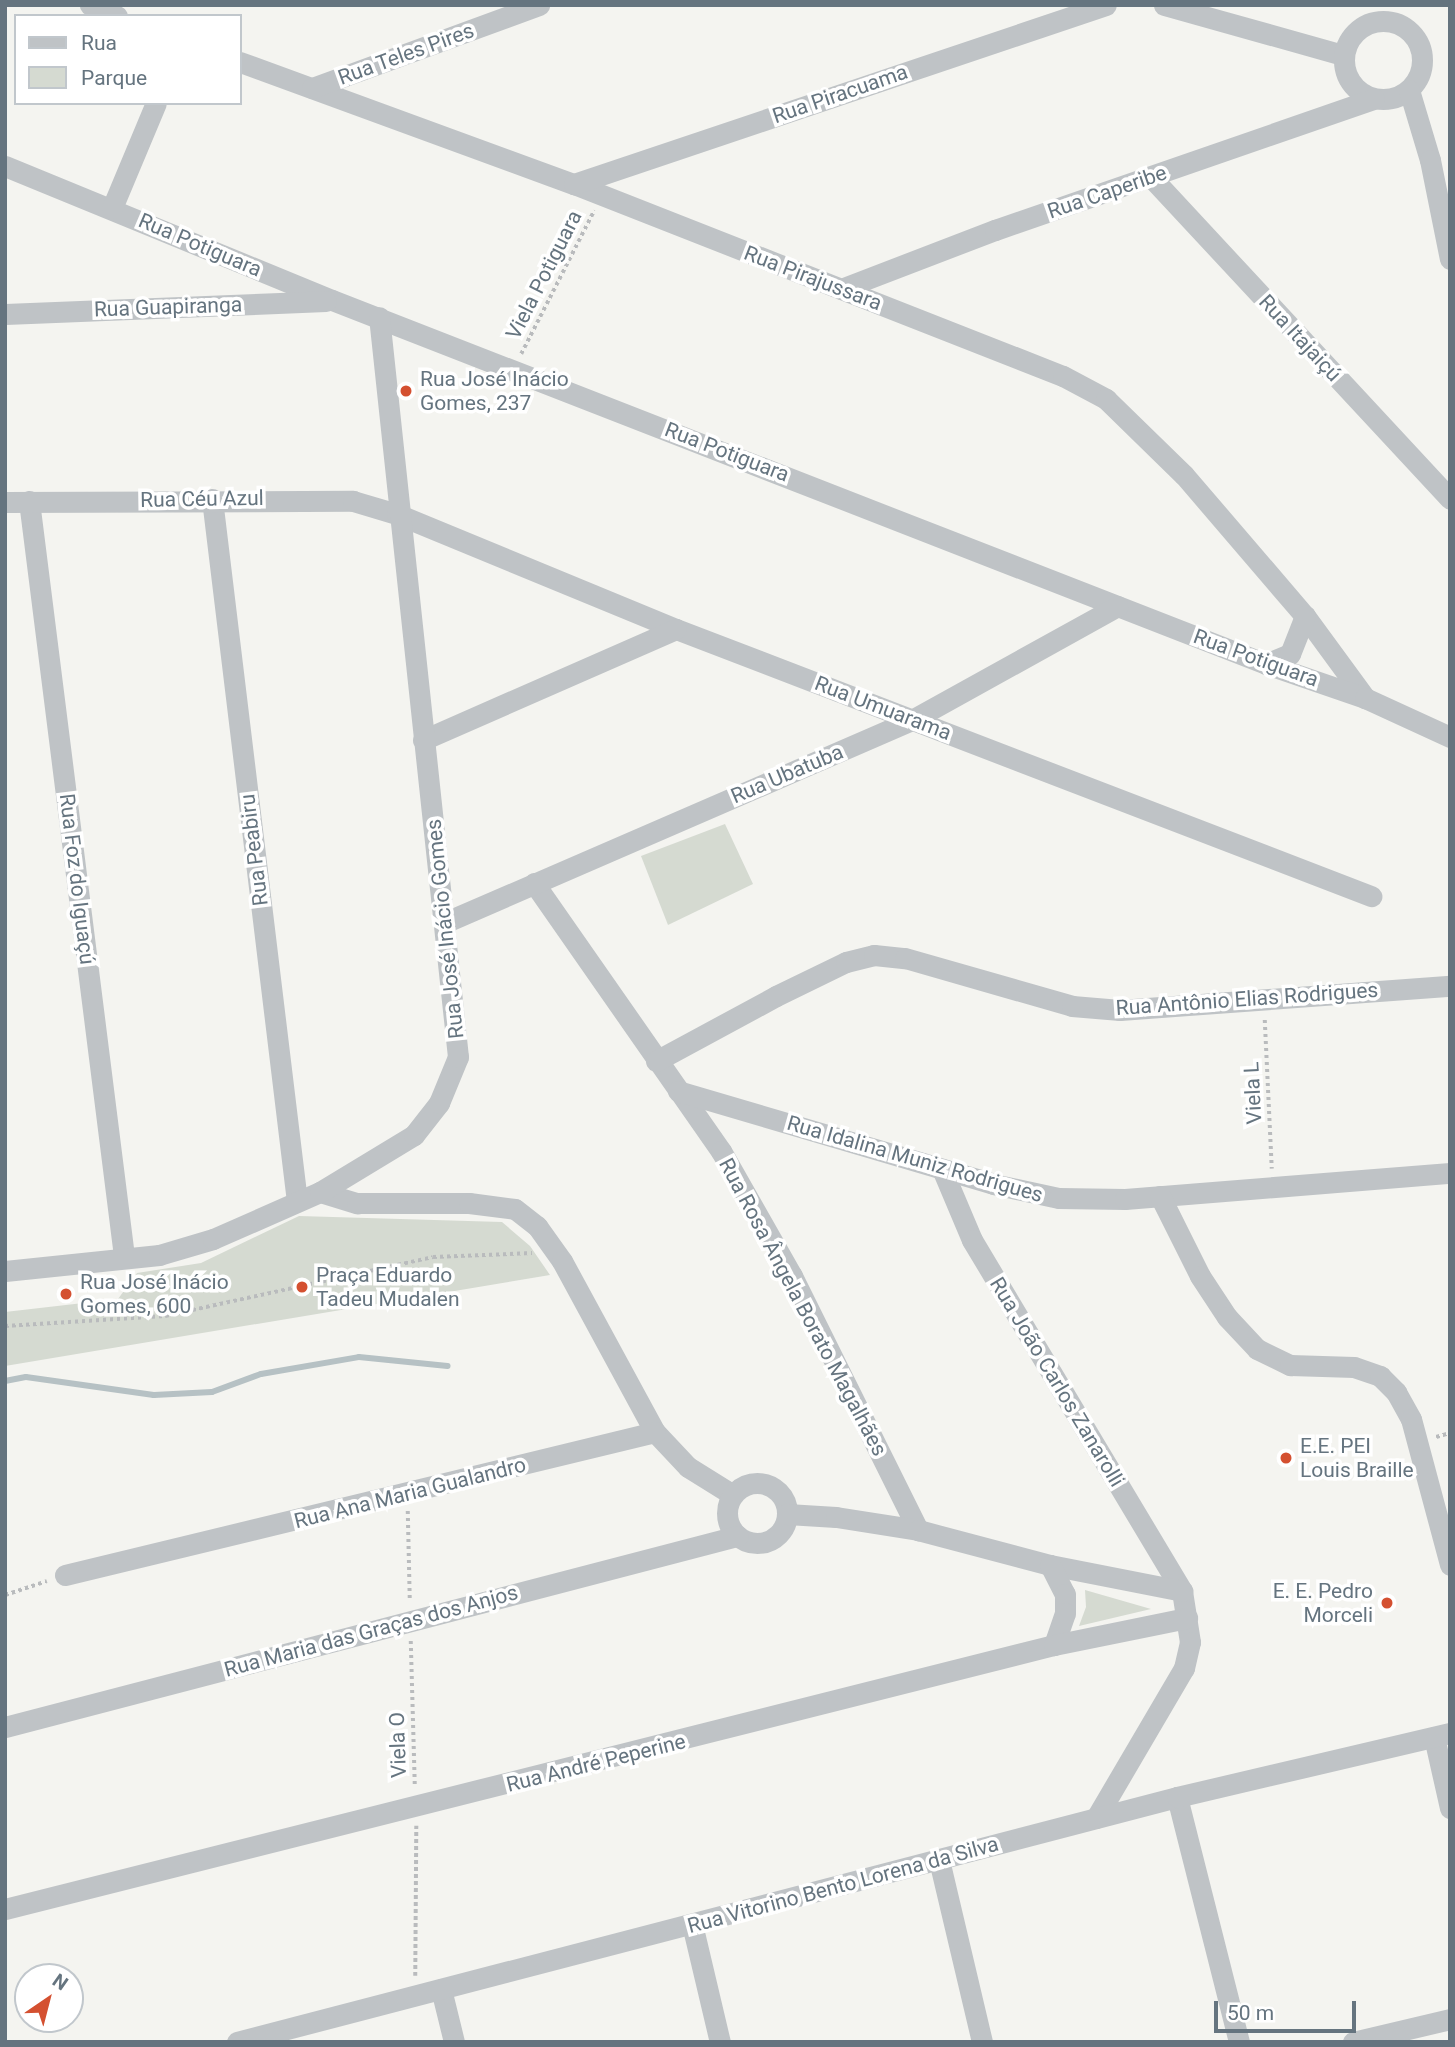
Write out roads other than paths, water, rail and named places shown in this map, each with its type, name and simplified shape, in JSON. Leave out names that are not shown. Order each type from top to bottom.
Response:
[{"type":"street","points":[[90,5],[112,14]]},
{"type":"street","name":"Rua Teles Pires","points":[[312,88],[539,5]]},
{"type":"street","name":"Rua Piracuama","points":[[574,184],[1081,10],[1106,5]]},
{"type":"street","points":[[1164,5],[1343,55]]},
{"type":"street","points":[[1364,14],[1397,14],[1420,48],[1421,70],[1409,90],[1398,96],[1374,99],[1347,78],[1343,55],[1364,14]]},
{"type":"street","name":"Rua Pirajussara","points":[[242,63],[574,184],[1063,376],[1106,399],[1175,466],[1305,616],[1365,698]]},
{"type":"street","points":[[1409,90],[1430,160],[1450,259]]},
{"type":"street","name":"Rua Caperibe","points":[[841,289],[913,259],[1374,99]]},
{"type":"street","points":[[112,208],[155,105]]},
{"type":"street","name":"Rua Potiguara","points":[[5,166],[332,300],[514,368],[1266,664],[1365,698],[1450,737]]},
{"type":"street","name":"Rua Itajaiçú","points":[[1151,177],[1450,499]]},
{"type":"street","name":"Rua Guapiranga","points":[[5,314],[332,300]]},
{"type":"street","name":"Rua José Inácio Gomes","points":[[5,1271],[124,1256],[159,1255],[213,1239],[320,1192],[414,1135],[439,1103],[458,1057],[446,922],[397,514],[379,317]]},
{"type":"street","name":"Rua Céu Azul","points":[[5,502],[212,499],[353,501],[397,514]]},
{"type":"street","name":"Rua Peabiru","points":[[212,499],[296,1201]]},
{"type":"street","name":"Rua Foz do Iguaçú","points":[[29,501],[124,1256]]},
{"type":"street","name":"Rua Umuarama","points":[[397,514],[676,629],[1371,896]]},
{"type":"street","name":"Rua Ubatuba","points":[[446,922],[912,720],[1118,606]]},
{"type":"street","points":[[1266,664],[1290,654],[1305,616]]},
{"type":"street","points":[[423,740],[676,629]]},
{"type":"street","name":"Rua Rosa Ângela Borato Magalhães","points":[[534,883],[721,1151],[792,1276],[918,1530]]},
{"type":"street","name":"Rua Antônio Elias Rodrigues","points":[[656,1061],[776,996],[846,962],[874,955],[905,958],[1072,1006],[1120,1010],[1450,986]]},
{"type":"street","name":"Rua Idalina Muniz Rodrigues","points":[[678,1091],[942,1169],[1059,1198],[1160,1196],[1450,1173]]},
{"type":"street","name":"Rua João Carlos Zanarolli","points":[[942,1169],[972,1240],[1182,1591]]},
{"type":"street","points":[[320,1192],[356,1203],[469,1203],[515,1209],[537,1226],[556,1252],[655,1432],[688,1467],[733,1495]]},
{"type":"street","points":[[1160,1196],[1200,1276],[1227,1317],[1257,1349],[1290,1365],[1354,1367],[1380,1376],[1396,1392],[1411,1419],[1450,1565]]},
{"type":"street","name":"Rua Ana Maria Gualandro","points":[[65,1575],[408,1495],[655,1432]]},
{"type":"street","points":[[748,1485],[766,1485],[782,1496],[787,1514],[780,1532],[764,1543],[737,1536],[726,1512],[733,1495],[748,1485]]},
{"type":"street","points":[[787,1514],[836,1517],[918,1530],[1050,1565],[1182,1591],[1190,1642],[1184,1668],[1096,1818]]},
{"type":"street","name":"Rua Maria das Graças dos Anjos","points":[[5,1727],[737,1536]]},
{"type":"street","points":[[1050,1565],[1065,1594],[1065,1613],[1054,1645]]},
{"type":"street","name":"Rua André Peperine","points":[[5,1909],[416,1809],[1054,1645],[1187,1618]]},
{"type":"street","points":[[1442,1735],[1450,1808]]},
{"type":"street","name":"Rua Vitorino Bento Lorena da Silva","points":[[237,2042],[1177,1797],[1442,1735]]},
{"type":"street","points":[[1177,1797],[1239,2042]]},
{"type":"street","points":[[939,1860],[982,2042]]},
{"type":"street","points":[[692,1924],[720,2042]]},
{"type":"street","points":[[441,1989],[454,2042]]},
{"type":"street","points":[[1353,2042],[1450,2020]]},
{"type":"waterway","points":[[5,1381],[26,1377],[154,1395],[212,1392],[261,1374],[359,1357],[448,1366]]},
{"type":"place","name":"Rua José Inácio Gomes, 237","points":[[406,391]]},
{"type":"place","name":"Praça Eduardo Tadeu Mudalen","points":[[302,1287]]},
{"type":"place","name":"Rua José Inácio Gomes, 600","points":[[66,1294]]},
{"type":"place","name":"E.E. PEI Louis Braille","points":[[1286,1458]]},
{"type":"place","name":"E. E. Pedro Morceli","points":[[1387,1603]]}]
